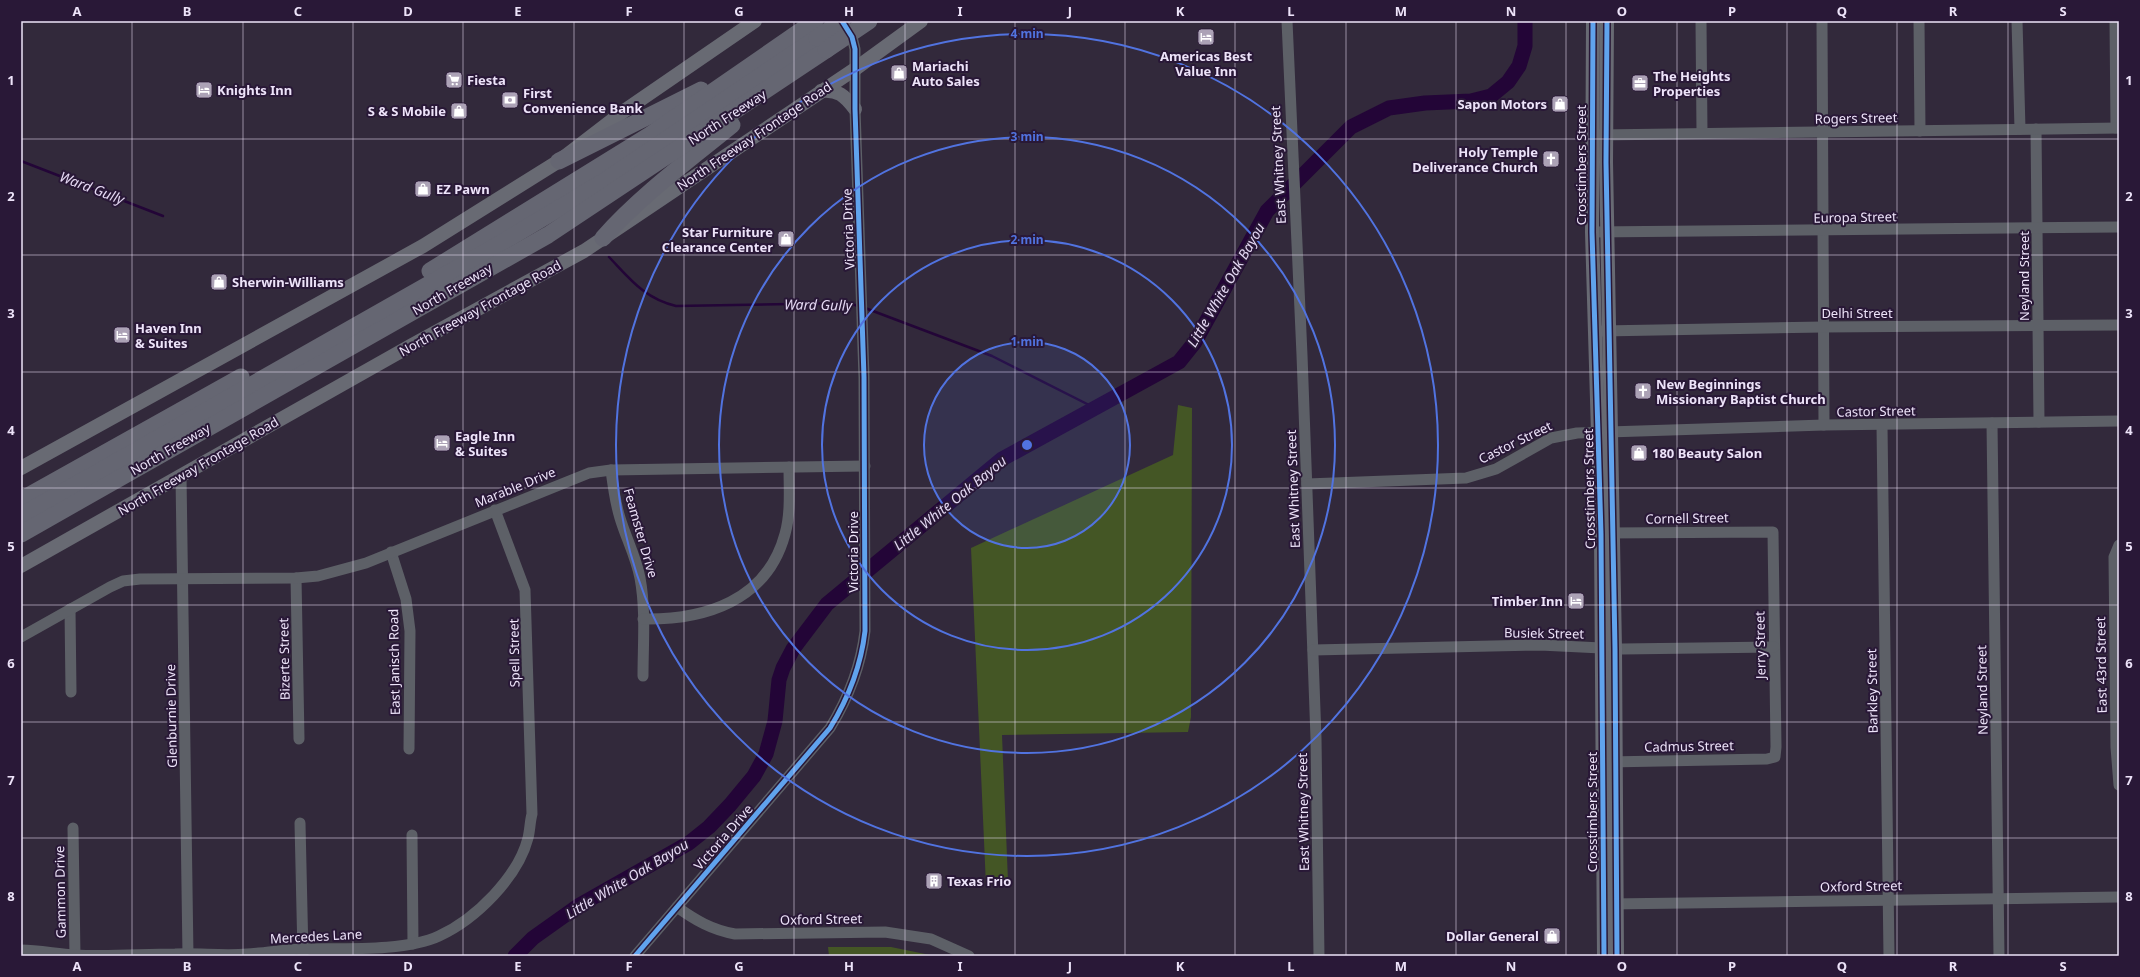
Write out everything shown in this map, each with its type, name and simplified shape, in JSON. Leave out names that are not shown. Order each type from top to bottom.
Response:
[{"type":"highway","name":"North Freeway","points":[[21,500],[419,278],[650,135],[728,82],[842,21]]},
{"type":"highway","name":"North Freeway","points":[[21,516],[484,252],[603,182],[817,34],[869,21]]},
{"type":"highway","name":"North Freeway","points":[[21,534],[548,235],[796,72],[817,34]]},
{"type":"highway","points":[[603,238],[613,227],[669,177],[796,72]]},
{"type":"highway","points":[[559,161],[697,92],[728,82]]},
{"type":"main road","points":[[21,468],[423,246],[559,161],[624,111],[755,21]]},
{"type":"main road","name":"North Freeway Frontage Road","points":[[21,566],[412,345],[584,251],[855,69],[921,21]]},
{"type":"main road","name":"Crosstimbers Street","points":[[1593,21],[1592,59],[1600,135],[1607,232],[1601,331]]},
{"type":"main road","name":"Crosstimbers Street","points":[[1604,956],[1609,904],[1610,762],[1607,533],[1601,331],[1592,232],[1606,59],[1607,21]]},
{"type":"main road","points":[[1592,59],[1606,59]]},
{"type":"main road","points":[[821,91],[835,91],[847,99],[855,109]]},
{"type":"main road","name":"Crosstimbers Street","points":[[1609,904],[1617,956]]},
{"type":"street","name":"Victoria Drive","points":[[635,956],[830,728],[852,685],[862,656],[865,631],[865,466],[855,109],[855,49],[852,37],[842,21]]},
{"type":"street","name":"East Whitney Street","points":[[1286,21],[1313,650],[1319,956]]},
{"type":"street","points":[[1701,21],[1702,134]]},
{"type":"street","points":[[1822,21],[1824,426]]},
{"type":"street","points":[[1919,21],[1920,131]]},
{"type":"street","points":[[2017,21],[2020,129]]},
{"type":"street","points":[[2115,21],[2118,128]]},
{"type":"street","name":"Rogers Street","points":[[1600,135],[2118,128]]},
{"type":"street","name":"Neyland Street","points":[[2036,129],[2039,422]]},
{"type":"street","name":"Europa Street","points":[[1592,232],[2119,227]]},
{"type":"street","name":"Delhi Street","points":[[1601,331],[1823,327],[2119,325]]},
{"type":"street","name":"Castor Street","points":[[1307,484],[1466,478],[1496,469],[1551,438],[1566,434],[1605,431],[2119,421]]},
{"type":"street","name":"Neyland Street","points":[[1992,423],[1999,956]]},
{"type":"street","name":"Barkley Street","points":[[1882,425],[1889,956]]},
{"type":"street","name":"Marable Drive","points":[[21,637],[123,581],[140,579],[296,578],[343,570],[589,473],[611,470],[865,466]]},
{"type":"street","points":[[643,619],[665,619],[703,614],[723,607],[741,595],[759,580],[779,551],[786,533],[789,467]]},
{"type":"street","name":"Feamster Drive","points":[[611,470],[613,490],[620,518],[636,560],[641,579],[643,619],[642,676]]},
{"type":"street","name":"Glenburnie Drive","points":[[181,476],[184,579],[188,955]]},
{"type":"street","name":"Spell Street","points":[[496,510],[525,590],[532,806]]},
{"type":"street","name":"Cornell Street","points":[[1607,533],[1773,532]]},
{"type":"street","name":"Jerry Street","points":[[1773,532],[1775,757]]},
{"type":"street","name":"East 43rd Street","points":[[2119,545],[2114,557],[2116,747],[2119,785]]},
{"type":"street","name":"East Janisch Road","points":[[391,552],[406,599],[410,631],[409,749]]},
{"type":"street","name":"Bizerte Street","points":[[296,578],[299,739]]},
{"type":"street","points":[[70,609],[71,692]]},
{"type":"street","name":"Busiek Street","points":[[1313,650],[1540,645],[1608,649],[1774,647]]},
{"type":"street","name":"Cadmus Street","points":[[1610,762],[1775,757]]},
{"type":"street","name":"Mercedes Lane","points":[[21,950],[45,950],[75,955],[246,954],[303,952],[413,944],[438,937],[456,927],[498,890],[520,857],[528,838],[532,806]]},
{"type":"street","points":[[300,823],[303,952]]},
{"type":"street","name":"Gammon Drive","points":[[73,828],[75,955]]},
{"type":"street","points":[[412,835],[413,944]]},
{"type":"street","name":"Oxford Street","points":[[1609,904],[2119,897]]},
{"type":"street","name":"Oxford Street","points":[[677,907],[692,918],[716,931],[735,934],[885,932],[930,939],[969,956]]},
{"type":"green space","points":[[1178,405],[1192,408],[1191,717],[1188,732],[1002,735],[1008,881],[986,886],[971,548],[1173,455]]},
{"type":"green space","points":[[828,947],[891,947],[935,956],[829,956]]},
{"type":"waterway","name":"Little White Oak Bayou","points":[[515,956],[533,938],[578,906],[689,843],[709,827],[730,805],[754,776],[766,754],[775,721],[779,680],[783,668],[793,649],[827,604],[1002,459],[1179,362],[1195,342],[1267,211],[1351,127],[1389,108],[1425,103],[1471,101],[1491,96],[1508,82],[1519,66],[1525,46],[1525,21]]},
{"type":"waterway","name":"Ward Gully","points":[[21,161],[163,216]]},
{"type":"waterway","name":"Ward Gully","points":[[609,257],[631,280],[647,293],[665,303],[676,306],[849,303],[858,306]]},
{"type":"waterway","name":"Ward Gully","points":[[865,308],[992,356],[1095,408]]},
{"type":"cycle path","points":[[635,956],[830,728],[843,705],[861,657],[865,631],[864,377],[855,109],[855,49],[852,37],[842,21]]},
{"type":"cycle path","points":[[1593,21],[1592,232],[1601,534],[1604,956]]},
{"type":"cycle path","points":[[1607,21],[1606,162],[1615,649],[1617,956]]},
{"type":"place","name":"Americas Best Value Inn","points":[[1206,37]]},
{"type":"place","name":"Mariachi Auto Sales","points":[[899,73]]},
{"type":"place","name":"Fiesta","points":[[454,80]]},
{"type":"place","name":"The Heights Properties","points":[[1640,83]]},
{"type":"place","name":"Knights Inn","points":[[204,90]]},
{"type":"place","name":"First Convenience Bank","points":[[510,100]]},
{"type":"place","name":"Sapon Motors","points":[[1560,104]]},
{"type":"place","name":"S & S Mobile","points":[[459,111]]},
{"type":"place","name":"Holy Temple Deliverance Church","points":[[1551,159]]},
{"type":"place","name":"EZ Pawn","points":[[423,189]]},
{"type":"place","name":"Star Furniture Clearance Center","points":[[786,239]]},
{"type":"place","name":"Sherwin-Williams","points":[[219,282]]},
{"type":"place","name":"Haven Inn & Suites","points":[[122,335]]},
{"type":"place","name":"New Beginnings Missionary Baptist Church","points":[[1643,391]]},
{"type":"place","name":"Eagle Inn & Suites","points":[[442,443]]},
{"type":"place","name":"180 Beauty Salon","points":[[1639,453]]},
{"type":"place","name":"Timber Inn","points":[[1576,601]]},
{"type":"place","name":"Texas Frio","points":[[934,881]]},
{"type":"place","name":"Dollar General","points":[[1552,936]]}]
